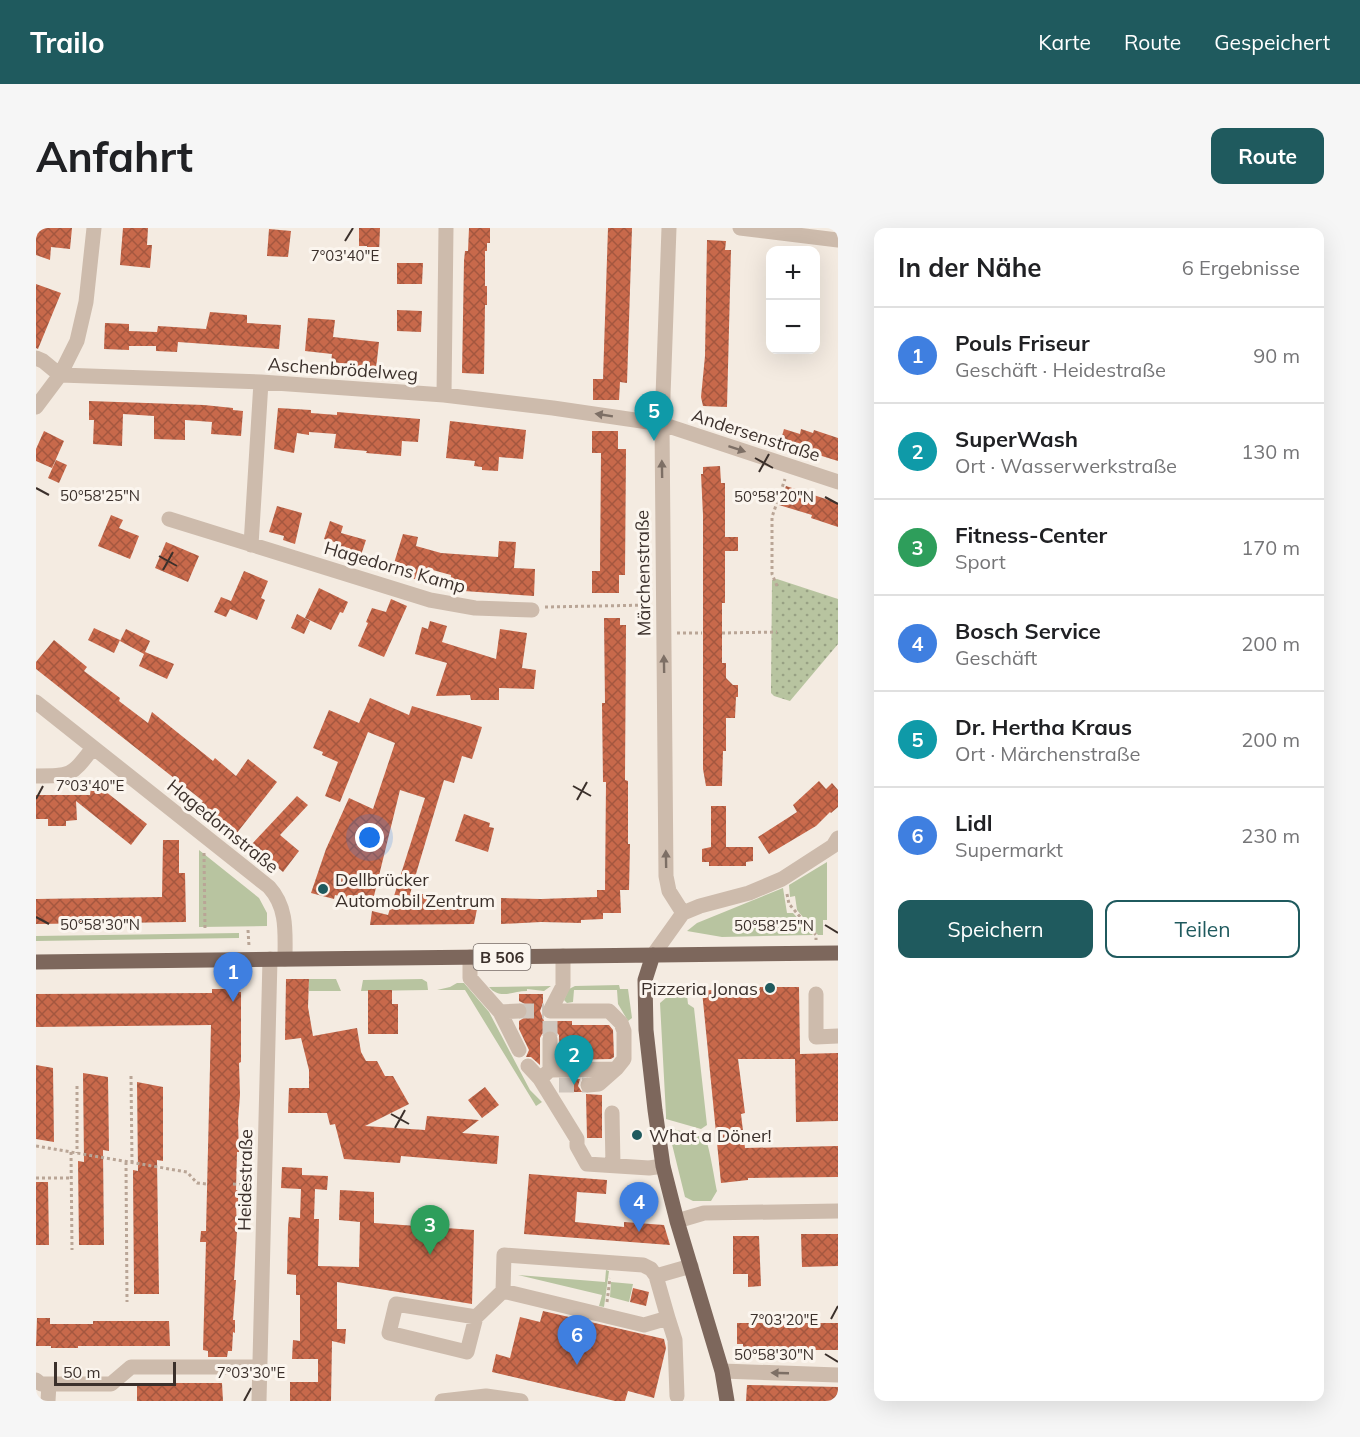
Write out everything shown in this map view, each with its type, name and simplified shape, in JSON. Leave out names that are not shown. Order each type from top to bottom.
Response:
[{"type":"main road","name":"B 506","points":[[36,962],[838,953]]},
{"type":"main road","points":[[653,955],[645,980],[646,1030],[663,1166],[722,1371],[727,1401]]},
{"type":"street","points":[[36,407],[60,375],[77,341],[84,312],[94,228]]},
{"type":"street","points":[[444,395],[446,228]]},
{"type":"street","name":"Märchenstraße","points":[[669,228],[662,424],[666,876],[669,891],[683,913]]},
{"type":"street","points":[[740,228],[838,240]]},
{"type":"street","points":[[36,358],[43,360],[60,375]]},
{"type":"street","name":"Aschenbrödelweg","points":[[60,375],[261,382],[444,395],[662,424]]},
{"type":"street","points":[[251,544],[261,382]]},
{"type":"street","name":"Andersenstraße","points":[[662,424],[838,482]]},
{"type":"street","name":"Hagedorns Kamp","points":[[169,519],[430,600],[475,608],[532,610]]},
{"type":"street","name":"Hagedornstraße","points":[[36,702],[277,896],[284,918],[278,959]]},
{"type":"street","points":[[36,776],[65,776],[72,773],[93,748]]},
{"type":"street","points":[[653,955],[683,913],[750,892],[782,879],[833,846],[838,838]]},
{"type":"street","points":[[563,956],[563,986],[548,1014],[609,1011],[621,1023],[624,1031],[624,1059],[599,1084],[588,1085]]},
{"type":"street","points":[[470,957],[470,978],[500,1012],[519,1050]]},
{"type":"street","name":"Heidestraße","points":[[259,1401],[278,959]]},
{"type":"street","points":[[816,994],[816,1036],[838,1036]]},
{"type":"street","points":[[500,1012],[519,1011]]},
{"type":"street","points":[[624,1031],[646,1030]]},
{"type":"street","points":[[550,1039],[549,1080],[587,1164],[649,1168],[663,1166]]},
{"type":"street","points":[[528,1066],[549,1080],[616,1069]]},
{"type":"street","points":[[612,1113],[613,1166]]},
{"type":"street","points":[[677,1221],[704,1213],[838,1211]]},
{"type":"street","points":[[476,1317],[396,1304],[389,1334],[467,1352],[476,1317],[503,1291],[504,1255],[643,1265],[651,1269],[656,1276],[675,1340],[677,1396]]},
{"type":"street","points":[[656,1276],[691,1266]]},
{"type":"street","points":[[503,1291],[644,1325],[668,1318]]},
{"type":"street","points":[[48,1401],[42,1382],[111,1384],[131,1367],[260,1367]]},
{"type":"street","points":[[722,1371],[838,1375]]},
{"type":"street","points":[[442,1401],[486,1396],[521,1401]]},
{"type":"path","points":[[777,586],[772,574],[772,517],[784,480]]},
{"type":"path","points":[[532,610],[542,607],[663,605]]},
{"type":"path","points":[[722,633],[777,632]]},
{"type":"path","points":[[681,633],[702,633]]},
{"type":"path","points":[[204,854],[205,930]]},
{"type":"path","points":[[782,879],[786,886],[789,904],[816,935],[816,954]]},
{"type":"path","points":[[131,1076],[132,1163]]},
{"type":"path","points":[[77,1086],[77,1153]]},
{"type":"path","points":[[36,1146],[187,1172],[197,1184],[207,1184]]},
{"type":"path","points":[[71,1152],[72,1250]]},
{"type":"path","points":[[126,1162],[127,1302]]},
{"type":"path","points":[[36,1178],[71,1178]]},
{"type":"path","points":[[604,1315],[611,1263]]},
{"type":"green space","points":[[777,579],[838,599],[838,644],[790,701],[771,693],[772,580]]},
{"type":"green space","points":[[199,850],[259,898],[267,913],[267,926],[199,927]]},
{"type":"green space","points":[[827,862],[827,920],[823,920],[823,935],[818,935],[797,910],[795,896],[790,897],[789,885]]},
{"type":"green space","points":[[783,888],[787,913],[793,913],[813,935],[722,937],[687,931],[697,923]]},
{"type":"green space","points":[[239,933],[239,938],[36,941],[36,936]]},
{"type":"green space","points":[[309,979],[336,979],[341,991],[309,991]]},
{"type":"green space","points":[[422,979],[427,982],[428,990],[361,991],[363,980]]},
{"type":"green space","points":[[464,983],[489,1012],[530,1090],[542,1102],[536,1106],[465,990],[437,990]]},
{"type":"green space","points":[[619,985],[620,989],[628,989],[632,1018],[628,1021],[618,1004],[617,990],[574,990],[573,1002],[567,1003],[564,1000],[569,989],[575,986]]},
{"type":"green space","points":[[551,986],[544,991],[527,989],[527,991],[502,994],[489,987]]},
{"type":"green space","points":[[686,987],[688,1004],[694,1008],[707,1125],[701,1129],[666,1119],[660,1003],[674,991]]},
{"type":"green space","points":[[668,1128],[702,1137],[707,1142],[717,1191],[711,1201],[693,1201],[685,1197]]},
{"type":"green space","points":[[606,1270],[609,1271],[604,1307],[599,1306],[602,1295],[518,1275],[605,1282]]},
{"type":"green space","points":[[611,1282],[633,1284],[629,1302],[610,1297]]},
{"type":"building","points":[[36,228],[72,228],[70,249],[51,247],[50,260],[36,255]]},
{"type":"building","points":[[123,228],[148,228],[147,245],[152,245],[150,268],[120,265]]},
{"type":"building","points":[[359,228],[380,228],[379,254],[367,253],[367,246],[359,246]]},
{"type":"building","points":[[469,228],[490,228],[490,243],[487,243],[487,251],[485,251],[487,305],[485,305],[484,374],[462,373],[464,261],[465,251],[468,251]]},
{"type":"building","points":[[608,228],[632,228],[627,383],[620,382],[619,400],[593,400],[593,379],[603,379]]},
{"type":"building","points":[[269,229],[291,231],[288,257],[267,256]]},
{"type":"building","points":[[707,240],[726,241],[725,250],[731,250],[727,407],[703,406],[701,397],[705,356]]},
{"type":"building","points":[[397,263],[423,263],[422,284],[397,284]]},
{"type":"building","points":[[36,284],[61,293],[38,349],[36,348]]},
{"type":"building","points":[[397,310],[422,311],[421,332],[397,331]]},
{"type":"building","points":[[210,312],[247,315],[247,323],[281,325],[279,349],[178,342],[177,352],[156,351],[156,346],[129,346],[129,350],[104,349],[105,323],[129,324],[129,331],[157,332],[158,326],[206,329]]},
{"type":"building","points":[[308,318],[335,320],[333,337],[379,342],[376,369],[350,367],[350,364],[331,362],[332,354],[305,351]]},
{"type":"building","points":[[89,401],[233,408],[233,410],[243,411],[241,436],[211,434],[212,422],[185,420],[185,440],[154,439],[154,416],[123,414],[122,446],[93,444],[94,420],[89,420]]},
{"type":"building","points":[[278,408],[311,410],[311,413],[337,415],[337,412],[420,419],[418,442],[402,441],[401,456],[366,453],[367,451],[334,448],[336,434],[309,432],[309,435],[297,433],[294,453],[274,449]]},
{"type":"building","points":[[450,421],[526,430],[523,459],[499,457],[498,471],[482,470],[482,467],[474,466],[475,461],[446,458]]},
{"type":"building","points":[[784,429],[800,434],[801,429],[813,433],[814,430],[838,438],[838,461],[780,443]]},
{"type":"building","points":[[44,431],[64,441],[52,468],[36,461],[36,449]]},
{"type":"building","points":[[592,431],[618,431],[618,449],[626,449],[625,575],[619,575],[619,593],[592,593],[592,571],[600,571],[601,453],[592,453]]},
{"type":"building","points":[[56,460],[67,465],[59,483],[48,478]]},
{"type":"building","points":[[720,466],[721,483],[725,483],[725,537],[738,537],[738,551],[725,551],[722,663],[726,663],[726,678],[733,685],[738,685],[738,697],[736,697],[735,718],[726,718],[726,751],[723,751],[722,786],[706,786],[703,769],[701,474],[703,474],[703,467]]},
{"type":"building","points":[[786,486],[838,503],[838,527],[811,518],[812,515],[779,505]]},
{"type":"building","points":[[277,506],[302,513],[295,544],[283,540],[284,536],[269,532]]},
{"type":"building","points":[[111,515],[123,520],[119,528],[139,536],[130,559],[98,546]]},
{"type":"building","points":[[330,521],[343,526],[338,543],[324,539]]},
{"type":"building","points":[[341,533],[366,540],[359,561],[335,553]]},
{"type":"building","points":[[403,534],[418,537],[416,546],[441,553],[498,557],[499,541],[516,542],[514,568],[535,569],[534,596],[450,590],[451,575],[429,569],[426,582],[391,573]]},
{"type":"building","points":[[166,542],[199,556],[188,582],[155,568]]},
{"type":"building","points":[[244,571],[268,581],[261,598],[265,600],[257,620],[230,609],[226,617],[214,612],[221,597],[231,601]]},
{"type":"building","points":[[319,588],[348,602],[331,630],[305,618]]},
{"type":"building","points":[[391,599],[407,606],[384,657],[358,646],[372,608],[386,612]]},
{"type":"building","points":[[297,614],[310,621],[304,634],[291,628]]},
{"type":"building","points":[[604,618],[620,618],[620,625],[626,625],[625,780],[628,781],[629,890],[620,890],[621,913],[603,913],[603,919],[581,920],[581,923],[501,924],[501,898],[597,897],[597,890],[605,890],[606,782],[603,782],[602,703],[605,703]]},
{"type":"building","points":[[430,621],[447,626],[442,642],[496,659],[500,629],[527,633],[522,668],[536,670],[534,689],[499,688],[499,700],[471,700],[470,695],[436,696],[447,663],[415,654],[422,627],[428,629]]},
{"type":"building","points":[[94,628],[120,640],[114,653],[88,640]]},
{"type":"building","points":[[126,629],[150,641],[145,652],[174,664],[167,679],[139,666],[144,654],[120,641]]},
{"type":"building","points":[[54,640],[87,667],[84,671],[148,723],[152,712],[213,761],[215,758],[236,776],[248,759],[277,782],[236,834],[200,805],[203,801],[36,669],[36,662]]},
{"type":"building","points":[[370,698],[409,715],[412,706],[482,727],[472,759],[462,756],[454,783],[444,780],[410,894],[436,894],[436,898],[464,898],[465,909],[477,909],[474,924],[370,925],[372,911],[388,915],[425,798],[400,790],[372,904],[335,895],[334,899],[311,893],[326,849],[349,798],[373,809],[395,743],[368,732],[340,802],[325,796],[338,762],[313,748],[329,710],[359,723]]},
{"type":"building","points":[[92,781],[147,824],[131,845],[76,801],[77,820],[66,821],[66,826],[48,826],[48,819],[36,819],[36,795],[90,795]]},
{"type":"building","points":[[819,781],[826,789],[832,783],[838,790],[838,807],[816,826],[769,854],[758,837],[797,812],[793,805]]},
{"type":"building","points":[[297,796],[308,805],[280,835],[299,851],[283,872],[251,845]]},
{"type":"building","points":[[711,806],[726,806],[726,847],[753,847],[753,861],[746,862],[746,866],[709,866],[709,862],[702,862],[702,849],[711,847]]},
{"type":"building","points":[[464,814],[490,823],[489,827],[494,828],[488,852],[455,841]]},
{"type":"building","points":[[163,840],[179,840],[179,873],[185,873],[186,922],[36,924],[36,899],[162,897]]},
{"type":"building","points":[[286,979],[309,979],[308,1007],[313,1036],[357,1028],[361,1052],[366,1061],[377,1061],[385,1076],[393,1076],[409,1104],[365,1126],[425,1130],[427,1116],[479,1120],[462,1133],[499,1136],[497,1164],[401,1156],[400,1163],[344,1159],[335,1124],[330,1125],[327,1113],[288,1113],[289,1088],[309,1088],[309,1070],[301,1038],[285,1040]]},
{"type":"building","points":[[742,987],[799,987],[800,1054],[838,1053],[838,1121],[796,1122],[795,1059],[738,1059],[745,1113],[741,1114],[745,1148],[838,1146],[838,1177],[748,1178],[748,1180],[721,1183],[702,991]]},
{"type":"building","points":[[212,989],[237,989],[236,992],[241,992],[239,1152],[237,1152],[236,1190],[238,1191],[238,1203],[236,1203],[234,1280],[236,1280],[233,1320],[235,1320],[235,1333],[233,1332],[232,1351],[228,1351],[227,1357],[208,1357],[208,1351],[203,1350],[206,1242],[200,1242],[201,1231],[206,1231],[211,1025],[36,1027],[36,994],[212,993]]},
{"type":"building","points":[[368,990],[392,990],[392,1004],[398,1004],[398,1034],[368,1034]]},
{"type":"building","points":[[519,994],[543,994],[540,1011],[544,1021],[572,1021],[572,1025],[609,1025],[613,1030],[614,1057],[611,1059],[560,1060],[559,1035],[549,1029],[540,1038],[540,1065],[531,1057],[526,1057],[529,1050],[519,1029],[519,1021],[527,1016],[529,1010],[527,1005],[519,1001]]},
{"type":"building","points":[[36,1065],[53,1068],[54,1142],[36,1139]]},
{"type":"building","points":[[83,1073],[108,1077],[109,1151],[103,1150],[104,1245],[79,1245],[78,1161],[84,1162]]},
{"type":"building","points":[[580,1079],[578,1086],[582,1092],[559,1092],[559,1080]]},
{"type":"building","points":[[137,1082],[163,1087],[163,1161],[157,1160],[159,1294],[134,1294],[133,1170],[138,1171]]},
{"type":"building","points":[[485,1087],[499,1105],[482,1118],[468,1100]]},
{"type":"building","points":[[586,1094],[602,1095],[602,1138],[587,1138]]},
{"type":"building","points":[[282,1167],[302,1168],[302,1175],[328,1176],[327,1190],[315,1189],[314,1219],[319,1219],[318,1266],[359,1267],[360,1222],[339,1220],[340,1190],[374,1192],[374,1223],[474,1230],[472,1304],[337,1282],[337,1329],[346,1329],[345,1344],[332,1341],[331,1401],[290,1401],[290,1382],[318,1382],[318,1359],[292,1359],[293,1340],[300,1341],[300,1295],[296,1295],[296,1275],[287,1274],[288,1227],[289,1217],[300,1218],[301,1189],[281,1188]]},
{"type":"building","points":[[529,1174],[607,1180],[606,1194],[577,1192],[575,1222],[624,1227],[624,1222],[664,1225],[670,1245],[524,1234]]},
{"type":"building","points":[[36,1182],[48,1182],[49,1245],[36,1245]]},
{"type":"building","points":[[801,1234],[838,1234],[838,1266],[802,1267]]},
{"type":"building","points":[[733,1236],[759,1236],[761,1286],[748,1287],[748,1274],[733,1274]]},
{"type":"building","points":[[633,1288],[649,1292],[646,1306],[630,1302]]},
{"type":"building","points":[[543,1311],[664,1339],[666,1348],[654,1398],[628,1391],[625,1401],[615,1401],[492,1372],[496,1354],[510,1358],[520,1317],[540,1322]]},
{"type":"building","points":[[37,1318],[50,1318],[50,1324],[93,1324],[93,1321],[169,1321],[170,1346],[51,1348],[51,1346],[36,1346]]},
{"type":"building","points":[[737,1323],[838,1323],[838,1350],[743,1350],[743,1344],[737,1344]]},
{"type":"building","points":[[222,1383],[223,1401],[137,1401],[137,1384]]},
{"type":"building","points":[[747,1385],[838,1387],[838,1401],[746,1401]]},
{"type":"tunnel","points":[[519,1011],[544,1011]]},
{"type":"tunnel","points":[[550,1021],[550,1039]]},
{"type":"tunnel","points":[[559,1085],[588,1085]]},
{"type":"place","name":"Dr. Hertha Kraus","points":[[654,441]]},
{"type":"place","name":"Dellbrücker Automobil Zentrum","points":[[323,889]]},
{"type":"place","name":"Pizzeria Jonas","points":[[770,988]]},
{"type":"place","name":"Pouls Friseur","points":[[233,1002]]},
{"type":"place","name":"SuperWash","points":[[574,1085]]},
{"type":"place","name":"What a Döner!","points":[[637,1135]]},
{"type":"place","name":"Bosch Service","points":[[639,1232]]},
{"type":"place","name":"Fitness-Center","points":[[430,1255]]},
{"type":"place","name":"Lidl","points":[[577,1365]]}]
